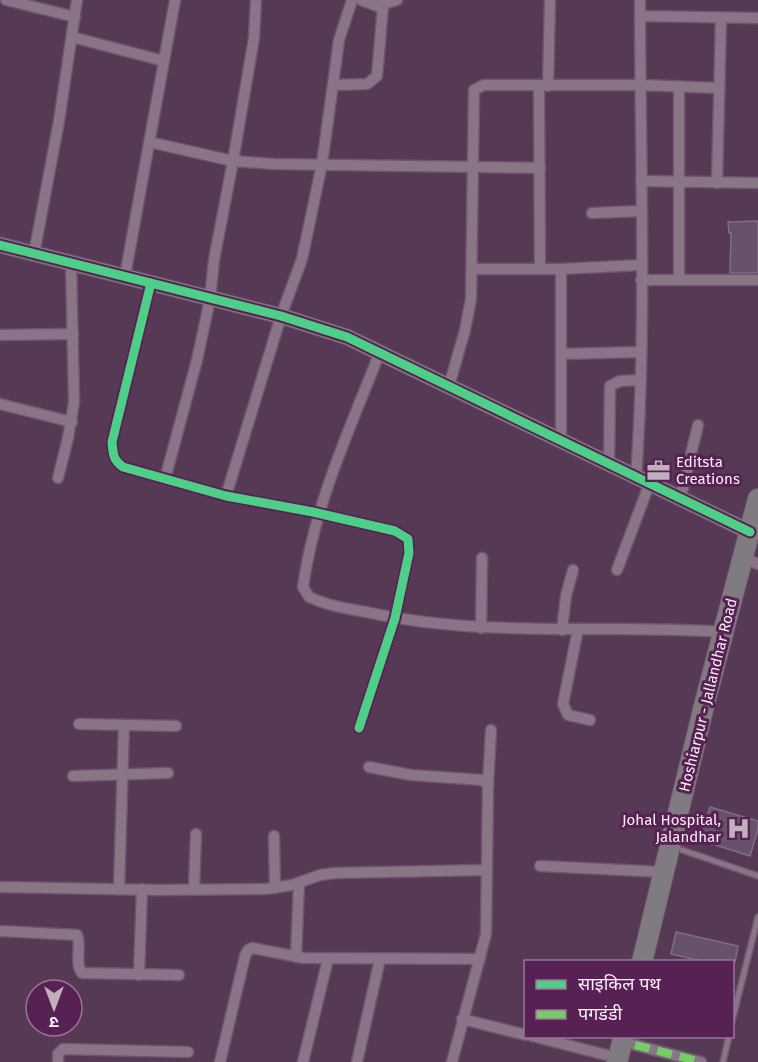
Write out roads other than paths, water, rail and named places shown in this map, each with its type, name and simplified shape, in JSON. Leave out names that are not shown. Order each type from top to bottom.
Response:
[{"type":"highway","name":"Hoshiarpur - Jallandhar Road","points":[[655,960],[754,560],[750,532],[757,505]]},
{"type":"highway","name":"Hoshiarpur - Jallandhar Road","points":[[642,960],[724,632],[754,560]]},
{"type":"street","points":[[6,0],[50,6],[75,17]]},
{"type":"street","points":[[34,254],[59,120],[77,0]]},
{"type":"street","points":[[125,276],[175,0]]},
{"type":"street","points":[[165,479],[197,360],[210,299],[214,260],[254,38],[256,0]]},
{"type":"street","points":[[226,496],[281,316],[302,259],[322,164],[341,28],[352,0]]},
{"type":"street","points":[[361,0],[377,6],[397,0]]},
{"type":"street","points":[[540,269],[543,86],[550,0]]},
{"type":"street","points":[[617,570],[643,481],[640,380],[640,0]]},
{"type":"street","points":[[334,85],[367,84],[377,76],[383,6]]},
{"type":"street","points":[[640,16],[758,18]]},
{"type":"street","points":[[717,183],[721,18]]},
{"type":"street","points":[[72,37],[164,61]]},
{"type":"street","points":[[449,386],[469,311],[472,269],[474,90],[484,85],[640,85],[719,88]]},
{"type":"street","points":[[679,86],[679,279]]},
{"type":"street","points":[[149,142],[233,161],[540,168]]},
{"type":"street","points":[[641,182],[758,183]]},
{"type":"street","points":[[592,213],[641,211]]},
{"type":"street","points":[[0,245],[281,316],[347,337],[750,532]]},
{"type":"street","points":[[58,478],[72,422],[74,402],[71,263]]},
{"type":"street","points":[[472,269],[561,269],[641,265]]},
{"type":"street","points":[[561,269],[561,441]]},
{"type":"street","points":[[641,280],[758,280]]},
{"type":"street","points":[[151,283],[114,434],[113,455],[116,462],[123,467],[226,496],[320,513],[395,531],[408,539],[409,553],[395,618],[359,728]]},
{"type":"street","points":[[0,334],[73,334]]},
{"type":"street","points":[[380,352],[334,469],[320,513],[304,578],[304,592],[309,597],[395,618],[481,628],[681,629],[724,632]]},
{"type":"street","points":[[561,354],[640,352]]},
{"type":"street","points":[[609,464],[610,386],[620,381],[640,380]]},
{"type":"street","points":[[0,404],[72,422]]},
{"type":"street","points":[[680,500],[698,425]]},
{"type":"street","points":[[481,628],[482,558]]},
{"type":"street","points":[[562,630],[566,596],[573,570]]},
{"type":"street","points":[[578,629],[563,704],[568,716],[590,720]]},
{"type":"street","points":[[79,724],[176,726]]},
{"type":"street","points":[[119,889],[124,725]]},
{"type":"street","points":[[452,1062],[480,959],[487,923],[486,870],[491,730]]},
{"type":"street","points":[[369,767],[411,774],[482,780],[488,785]]},
{"type":"street","points":[[73,776],[168,773]]},
{"type":"street","points":[[194,889],[196,834]]},
{"type":"street","points":[[274,836],[274,888]]},
{"type":"street","points":[[540,866],[664,872]]},
{"type":"street","points":[[0,887],[274,888],[335,873],[486,870]]},
{"type":"street","points":[[296,957],[299,883]]},
{"type":"street","points":[[139,975],[142,889]]},
{"type":"street","points":[[0,931],[77,935],[78,966],[82,972],[179,975]]},
{"type":"street","points":[[220,1062],[248,950],[257,947],[296,957],[328,959],[480,959]]},
{"type":"street","points":[[303,1062],[328,959]]},
{"type":"street","points":[[357,1062],[380,959]]},
{"type":"street","points":[[462,1019],[524,1035]]},
{"type":"street","points":[[546,1038],[701,1062]]},
{"type":"street","points":[[58,1062],[58,1054],[63,1049],[150,1057],[188,1052]]},
{"type":"lane","points":[[682,850],[758,876]]},
{"type":"lane","points":[[734,1013],[758,917]]},
{"type":"lane","points":[[723,1062],[729,1038]]},
{"type":"place","name":"Editsta Creations","points":[[658,471]]},
{"type":"place","name":"Johal Hospital, Jalandhar","points":[[739,829]]}]
